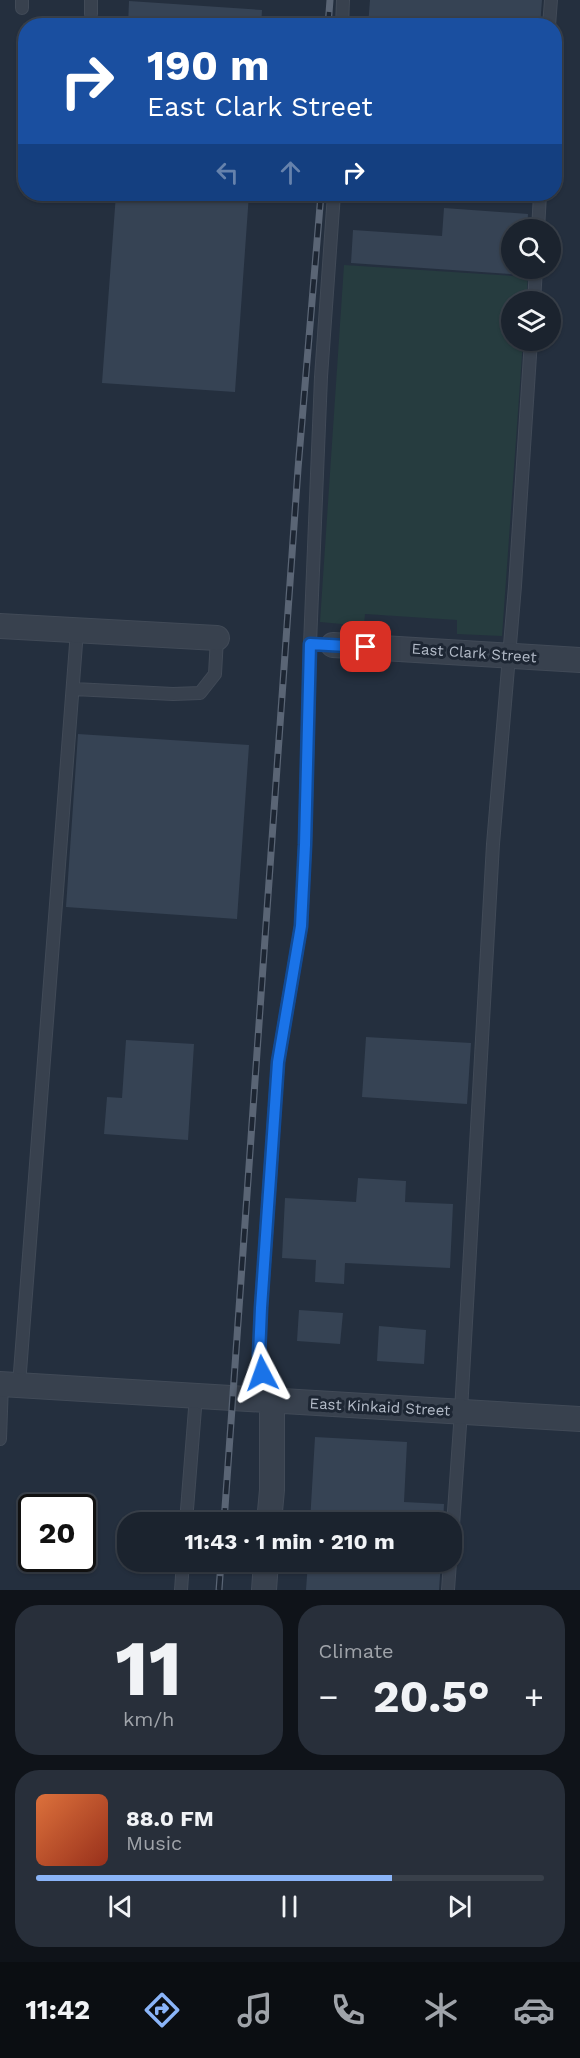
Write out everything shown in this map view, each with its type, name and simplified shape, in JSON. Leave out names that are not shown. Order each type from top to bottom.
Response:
[{"type":"street","points":[[0,626],[217,638]]},
{"type":"street","name":"East Clark Street","points":[[321,645],[580,660]]},
{"type":"street","name":"East Kinkaid Street","points":[[7,1385],[580,1419]]},
{"type":"street","points":[[270,1512],[272,1401]]},
{"type":"street","points":[[264,1590],[265,1572]]},
{"type":"lane","points":[[91,0],[91,14]]},
{"type":"lane","points":[[342,18],[343,0]]},
{"type":"lane","points":[[550,18],[551,0]]},
{"type":"lane","points":[[272,1401],[262,1373],[259,1355],[261,1308],[278,1062],[301,926],[321,645],[321,377],[334,201]]},
{"type":"lane","points":[[539,219],[540,201]]},
{"type":"lane","points":[[454,1512],[493,844],[510,656],[530,351]]},
{"type":"lane","points":[[0,1439],[74,689],[77,631]]},
{"type":"lane","points":[[74,689],[173,694],[200,693],[215,674],[217,638]]},
{"type":"lane","points":[[187,1512],[196,1396]]},
{"type":"lane","points":[[181,1590],[182,1572]]},
{"type":"lane","points":[[448,1590],[449,1572]]},
{"type":"green space","points":[[344,265],[501,275],[501,279],[528,279],[527,291],[501,291],[501,351],[522,351],[502,636],[457,634],[457,620],[365,614],[364,626],[320,622]]},
{"type":"building","points":[[370,0],[542,0],[541,18],[369,18]]},
{"type":"building","points":[[129,1],[262,10],[262,18],[128,18]]},
{"type":"building","points":[[115,201],[249,201],[235,392],[102,383]]},
{"type":"building","points":[[444,208],[528,214],[528,219],[501,219],[501,273],[351,263],[353,230],[442,236]]},
{"type":"building","points":[[78,734],[249,745],[237,919],[66,907]]},
{"type":"building","points":[[366,1037],[471,1043],[467,1104],[362,1097]]},
{"type":"building","points":[[126,1040],[194,1044],[188,1140],[104,1134],[107,1097],[122,1098]]},
{"type":"building","points":[[358,1178],[406,1181],[405,1202],[453,1204],[450,1268],[345,1263],[344,1284],[315,1282],[316,1260],[282,1258],[285,1198],[356,1202]]},
{"type":"building","points":[[299,1310],[343,1313],[340,1344],[297,1341]]},
{"type":"building","points":[[379,1326],[426,1330],[424,1364],[377,1361]]},
{"type":"building","points":[[315,1437],[407,1442],[404,1502],[444,1504],[444,1512],[311,1512]]},
{"type":"building","points":[[307,1572],[440,1572],[439,1590],[306,1590]]},
{"type":"railway","points":[[329,18],[330,0]]},
{"type":"railway","points":[[225,1512],[298,469],[320,201]]},
{"type":"railway","points":[[219,1590],[220,1572]]},
{"type":"route","points":[[262,1373],[259,1355],[261,1308],[278,1062],[301,926],[310,644],[366,647]]}]
